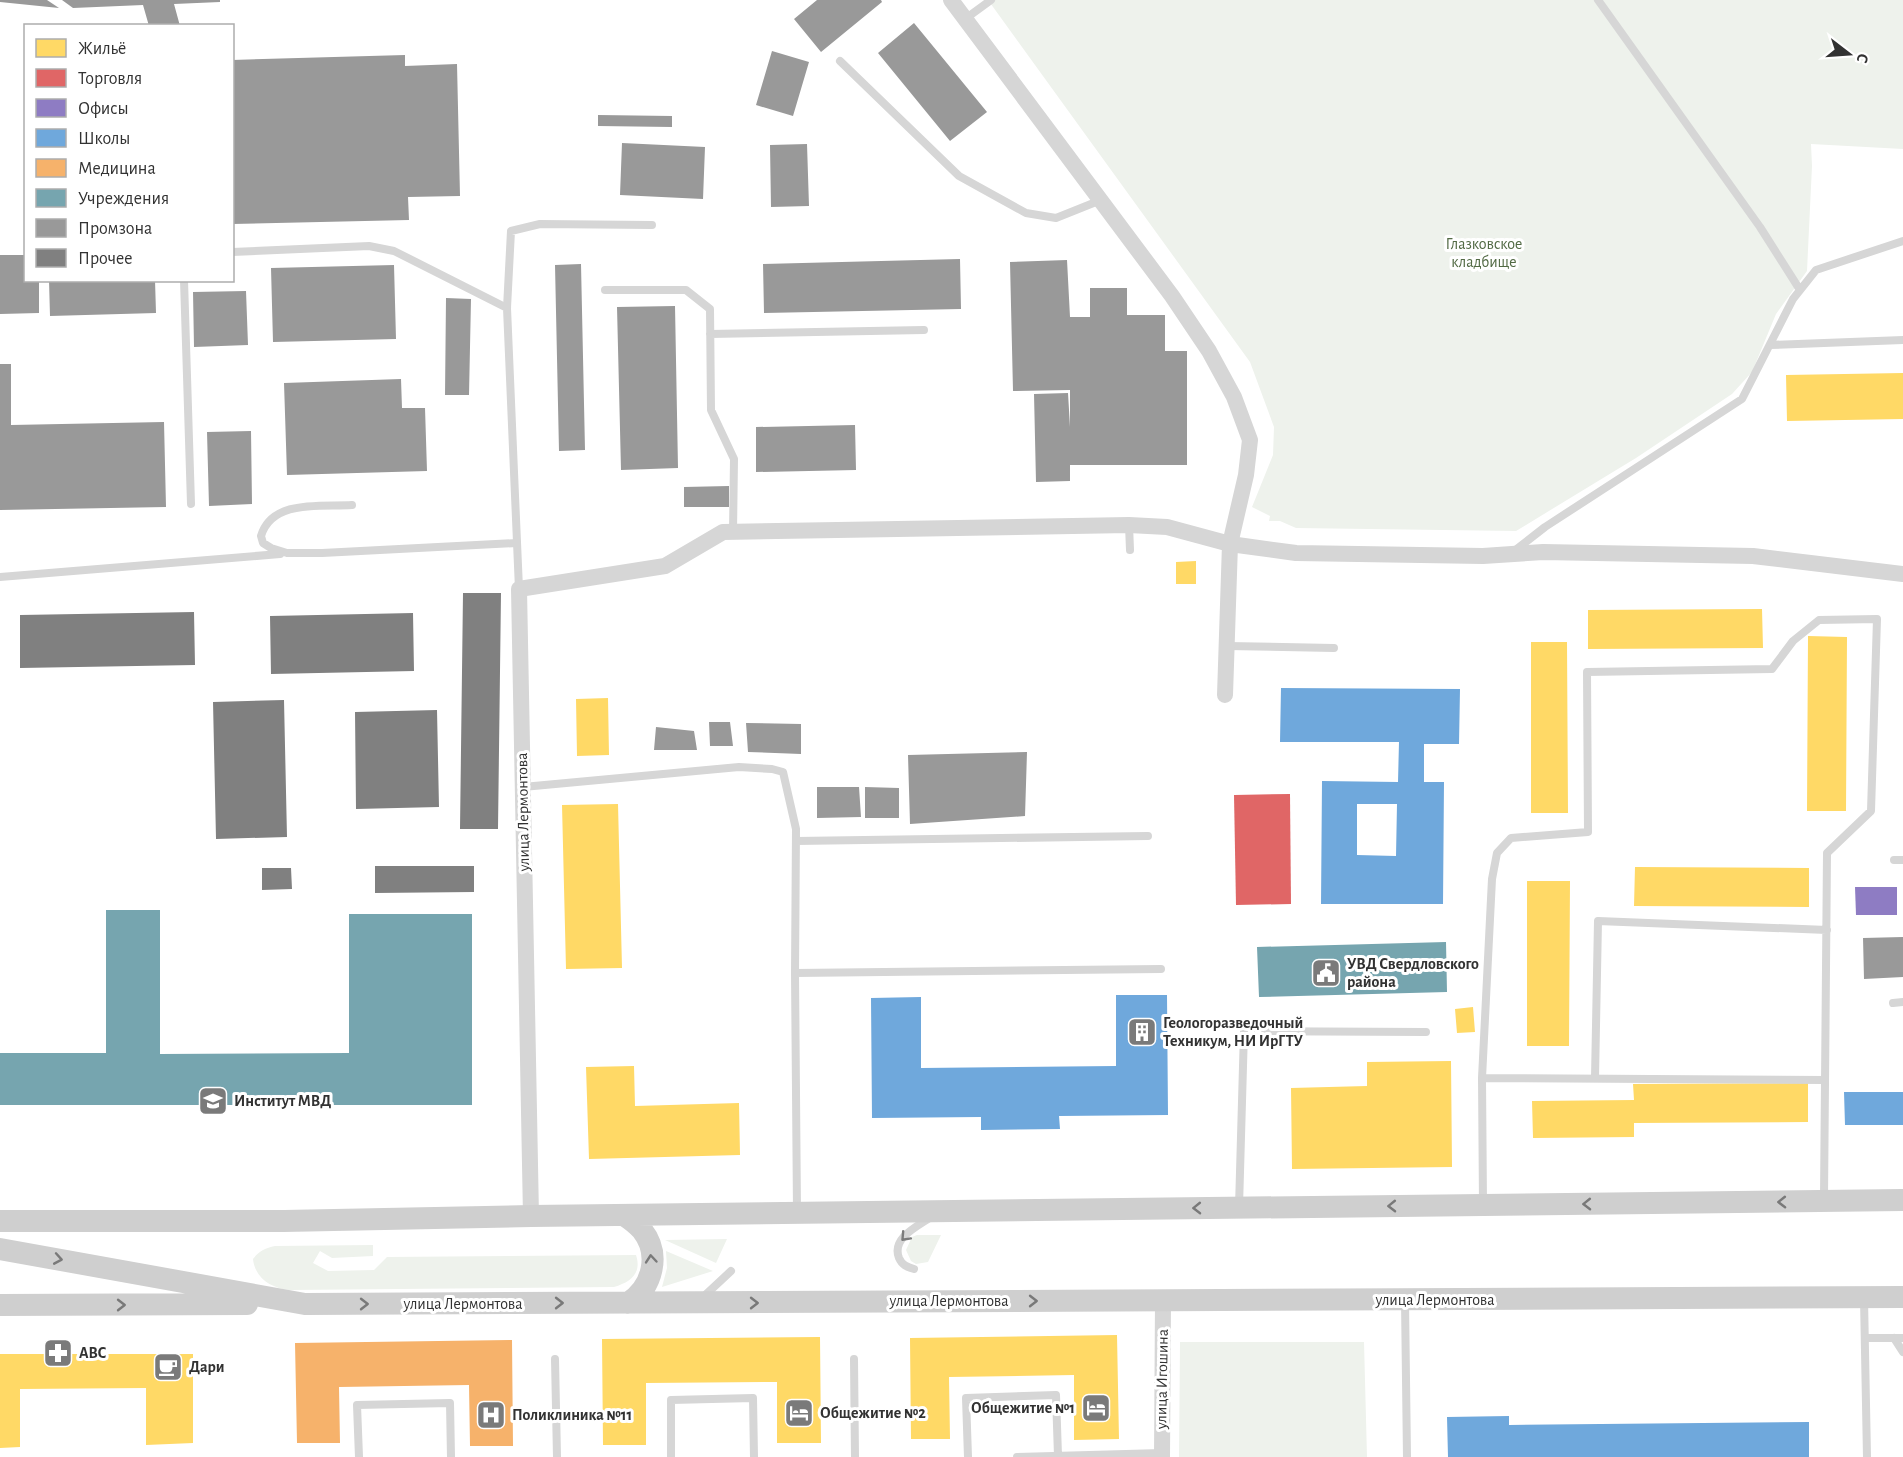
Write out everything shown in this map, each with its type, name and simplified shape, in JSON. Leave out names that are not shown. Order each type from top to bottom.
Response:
[{"type":"main road","points":[[0,1221],[284,1221],[1903,1200]]},
{"type":"main road","points":[[0,1207],[53,1221]]},
{"type":"main road","points":[[624,1215],[641,1229],[648,1240],[652,1257],[652,1276],[640,1296],[628,1303]]},
{"type":"main road","name":"улица Лермонтова","points":[[0,1249],[305,1304],[1903,1297]]},
{"type":"main road","points":[[0,1305],[305,1304]]},
{"type":"street","points":[[951,0],[1172,296],[1209,351],[1234,397],[1250,440],[1246,475],[1230,544],[1225,695]]},
{"type":"street","points":[[519,589],[665,566],[723,532],[1129,525],[1167,527],[1230,544],[1296,553],[1483,556],[1544,552],[1753,556],[1903,574]]},
{"type":"street","name":"улица Лермонтова","points":[[519,589],[531,1216]]},
{"type":"street","name":"улица Игошина","points":[[1162,1455],[1163,1300]]},
{"type":"lane","points":[[965,19],[991,0]]},
{"type":"lane","points":[[1598,0],[1760,227],[1800,291]]},
{"type":"lane","points":[[840,61],[959,176],[1026,213],[1056,218],[1101,200]]},
{"type":"lane","points":[[519,589],[507,308],[512,231],[540,224],[652,225]]},
{"type":"lane","points":[[1510,554],[1545,527],[1742,399],[1793,299],[1816,270],[1903,241]]},
{"type":"lane","points":[[234,252],[369,246],[394,251],[507,308]]},
{"type":"lane","points":[[184,282],[191,504]]},
{"type":"lane","points":[[605,290],[686,290],[710,309],[711,410],[734,459],[733,532]]},
{"type":"lane","points":[[710,334],[924,330]]},
{"type":"lane","points":[[1770,345],[1903,340]]},
{"type":"lane","points":[[287,553],[263,543],[261,536],[268,522],[277,514],[286,509],[352,505]]},
{"type":"lane","points":[[1129,525],[1130,550]]},
{"type":"lane","points":[[0,577],[287,553],[517,543]]},
{"type":"lane","points":[[1483,1205],[1482,1078],[1492,879],[1497,853],[1511,838],[1588,832],[1587,672],[1773,669],[1793,641],[1819,620],[1877,618],[1871,811],[1827,853],[1824,1201]]},
{"type":"lane","points":[[1227,646],[1334,648]]},
{"type":"lane","points":[[523,787],[738,767],[783,772],[796,830],[797,1213]]},
{"type":"lane","points":[[796,840],[1148,836]]},
{"type":"lane","points":[[1595,1078],[1598,921],[1827,930]]},
{"type":"lane","points":[[795,974],[1161,969]]},
{"type":"lane","points":[[1893,1002],[1903,1002]]},
{"type":"lane","points":[[1239,1208],[1244,1031],[1426,1032]]},
{"type":"lane","points":[[1482,1078],[1825,1080]]},
{"type":"lane","points":[[914,1269],[900,1261],[897,1252],[899,1242],[939,1211]]},
{"type":"lane","points":[[696,1303],[731,1271]]},
{"type":"lane","points":[[1864,1298],[1867,1457]]},
{"type":"lane","points":[[1405,1300],[1407,1457]]},
{"type":"lane","points":[[1865,1338],[1898,1338],[1903,1352]]},
{"type":"lane","points":[[555,1359],[557,1457]]},
{"type":"lane","points":[[854,1359],[855,1457]]},
{"type":"lane","points":[[968,1457],[966,1398],[1056,1395],[1058,1456]]},
{"type":"lane","points":[[671,1457],[671,1400],[753,1398],[754,1457]]},
{"type":"lane","points":[[358,1457],[357,1405],[450,1403],[451,1457]]},
{"type":"lane","points":[[1017,1457],[1162,1455]]},
{"type":"green space","name":"Глазковское кладбище","points":[[988,0],[1903,0],[1903,149],[1811,144],[1807,271],[1776,314],[1752,372],[1732,394],[1636,458],[1516,531],[1296,528],[1280,521],[1269,521],[1270,516],[1252,507],[1273,455],[1274,427],[1250,362]]},
{"type":"green space","points":[[941,1235],[928,1262],[916,1264],[911,1261],[906,1250],[912,1237]]},
{"type":"green space","points":[[727,1239],[716,1263],[665,1240]]},
{"type":"green space","points":[[373,1245],[373,1256],[332,1258],[320,1251],[313,1263],[328,1271],[374,1270],[387,1257],[636,1255],[637,1267],[634,1276],[614,1287],[289,1290],[265,1281],[254,1266],[253,1259],[262,1250],[275,1246]]},
{"type":"green space","points":[[666,1251],[713,1271],[662,1287],[667,1268]]},
{"type":"green space","points":[[1180,1342],[1364,1342],[1367,1457],[1179,1457]]},
{"type":"building: Жильё","points":[[1903,373],[1903,419],[1787,421],[1786,375]]},
{"type":"building: Жильё","points":[[1196,561],[1196,584],[1176,584],[1176,562]]},
{"type":"building: Жильё","points":[[1762,609],[1763,648],[1588,649],[1588,610]]},
{"type":"building: Жильё","points":[[1808,636],[1847,637],[1846,811],[1807,811]]},
{"type":"building: Жильё","points":[[1531,642],[1567,642],[1568,813],[1531,813]]},
{"type":"building: Жильё","points":[[608,698],[609,755],[577,756],[576,699]]},
{"type":"building: Жильё","points":[[618,804],[622,968],[566,969],[562,805]]},
{"type":"building: Жильё","points":[[1635,867],[1809,868],[1809,907],[1634,906]]},
{"type":"building: Жильё","points":[[1527,881],[1570,881],[1569,1046],[1527,1046]]},
{"type":"building: Жильё","points":[[1473,1007],[1475,1032],[1457,1033],[1455,1009]]},
{"type":"building: Жильё","points":[[1451,1061],[1452,1167],[1292,1169],[1291,1088],[1367,1086],[1367,1062]]},
{"type":"building: Жильё","points":[[634,1066],[635,1106],[739,1103],[740,1155],[589,1159],[586,1067]]},
{"type":"building: Жильё","points":[[1808,1083],[1808,1122],[1634,1123],[1634,1137],[1533,1138],[1532,1101],[1634,1100],[1633,1084]]},
{"type":"building: Жильё","name":"Общежитие №1","points":[[1117,1335],[1119,1439],[1074,1440],[1074,1375],[949,1377],[950,1439],[911,1439],[910,1338]]},
{"type":"building: Жильё","name":"Общежитие №2","points":[[820,1337],[821,1443],[777,1443],[777,1382],[646,1383],[646,1445],[603,1445],[602,1339]]},
{"type":"building: Жильё","points":[[0,1354],[193,1354],[193,1443],[146,1445],[146,1388],[20,1389],[20,1447],[0,1448]]},
{"type":"building: Торговля","points":[[1290,794],[1291,904],[1236,905],[1234,795]]},
{"type":"building: Офисы","points":[[1855,887],[1897,887],[1897,915],[1856,915]]},
{"type":"building: Школы","points":[[1281,688],[1460,689],[1459,744],[1424,744],[1424,782],[1444,782],[1443,904],[1321,904],[1322,781],[1398,782],[1399,742],[1280,742]],"holes":[[[1357,804],[1397,804],[1396,856],[1357,855]]]},
{"type":"building: Школы","name":"Геологоразведочный Техникум, НИ ИрГТУ","points":[[1116,995],[1167,995],[1168,1115],[1059,1116],[1060,1129],[981,1130],[981,1117],[872,1118],[871,998],[921,997],[921,1068],[1116,1066]]},
{"type":"building: Школы","points":[[1844,1092],[1903,1092],[1903,1125],[1845,1125]]},
{"type":"building: Школы","points":[[1509,1416],[1509,1425],[1809,1422],[1809,1457],[1448,1457],[1447,1417]]},
{"type":"building: Медицина","name":"Поликлиника №11","points":[[512,1340],[513,1446],[470,1446],[469,1385],[339,1387],[340,1443],[297,1443],[295,1343]]},
{"type":"building: Учреждения","points":[[106,910],[160,910],[160,1054],[349,1053],[349,914],[472,914],[472,1105],[0,1105],[0,1053],[106,1053]]},
{"type":"building: Учреждения","points":[[1446,942],[1447,992],[1259,997],[1257,947]]},
{"type":"building: Промзона","points":[[0,0],[47,0],[59,8],[0,2]]},
{"type":"building: Промзона","points":[[62,0],[220,0],[220,2],[174,4],[179,24],[148,24],[143,5],[73,8]]},
{"type":"building: Промзона","points":[[817,0],[881,0],[882,2],[821,52],[794,19]]},
{"type":"building: Промзона","points":[[914,23],[987,112],[950,141],[878,53]]},
{"type":"building: Промзона","points":[[772,51],[809,62],[793,116],[756,105]]},
{"type":"building: Промзона","points":[[405,55],[405,66],[457,64],[460,196],[408,197],[409,220],[234,224],[234,60]]},
{"type":"building: Промзона","points":[[598,115],[672,116],[672,127],[598,126]]},
{"type":"building: Промзона","points":[[622,143],[705,147],[703,199],[620,195]]},
{"type":"building: Промзона","points":[[807,144],[809,206],[771,207],[770,145]]},
{"type":"building: Промзона","points":[[0,255],[24,255],[24,282],[39,282],[39,313],[0,314]]},
{"type":"building: Промзона","points":[[960,259],[961,309],[764,313],[763,264]]},
{"type":"building: Промзона","points":[[1067,260],[1070,317],[1090,317],[1090,288],[1127,288],[1127,315],[1165,315],[1165,351],[1187,351],[1187,465],[1070,465],[1070,481],[1036,482],[1034,394],[1068,393],[1070,427],[1070,390],[1013,391],[1010,262]]},
{"type":"building: Промзона","points":[[581,264],[585,450],[559,451],[555,265]]},
{"type":"building: Промзона","points":[[394,265],[396,339],[273,342],[271,268]]},
{"type":"building: Промзона","points":[[49,282],[155,282],[156,313],[50,316]]},
{"type":"building: Промзона","points":[[246,291],[248,345],[194,347],[193,292]]},
{"type":"building: Промзона","points":[[446,298],[471,299],[469,395],[445,395]]},
{"type":"building: Промзона","points":[[675,306],[678,468],[621,470],[617,307]]},
{"type":"building: Промзона","points":[[0,364],[11,364],[11,425],[164,422],[166,507],[0,510]]},
{"type":"building: Промзона","points":[[401,379],[402,408],[425,408],[427,471],[287,475],[284,383]]},
{"type":"building: Промзона","points":[[855,425],[856,470],[756,472],[756,427]]},
{"type":"building: Промзона","points":[[251,431],[252,504],[209,506],[207,432]]},
{"type":"building: Промзона","points":[[729,486],[729,507],[684,507],[684,487]]},
{"type":"building: Промзона","points":[[709,722],[730,722],[733,746],[710,746]]},
{"type":"building: Промзона","points":[[746,723],[801,724],[801,754],[748,752]]},
{"type":"building: Промзона","points":[[656,727],[694,731],[697,750],[654,750]]},
{"type":"building: Промзона","points":[[1027,752],[1025,816],[910,824],[908,755]]},
{"type":"building: Промзона","points":[[817,787],[859,787],[861,817],[817,818]]},
{"type":"building: Промзона","points":[[865,787],[899,788],[899,818],[865,818]]},
{"type":"building: Промзона","points":[[1903,937],[1903,977],[1864,979],[1863,938]]},
{"type":"building: Прочее","points":[[463,593],[501,593],[498,829],[460,829]]},
{"type":"building: Прочее","points":[[194,612],[195,665],[20,668],[20,615]]},
{"type":"building: Прочее","points":[[413,613],[414,671],[271,674],[270,616]]},
{"type":"building: Прочее","points":[[284,700],[287,837],[216,839],[213,702]]},
{"type":"building: Прочее","points":[[437,710],[439,807],[356,809],[355,712]]},
{"type":"building: Прочее","points":[[375,866],[474,866],[474,892],[375,893]]},
{"type":"building: Прочее","points":[[262,868],[291,868],[292,889],[262,890]]},
{"type":"place","name":"УВД Свердловского района","points":[[1326,973]]},
{"type":"place","name":"Геологоразведочный Техникум, НИ ИрГТУ","points":[[1142,1032]]},
{"type":"place","name":"Институт МВД","points":[[213,1101]]},
{"type":"place","name":"ABC","points":[[58,1353]]},
{"type":"place","name":"Дари","points":[[168,1367]]},
{"type":"place","name":"Общежитие №1","points":[[1096,1408]]},
{"type":"place","name":"Общежитие №2","points":[[799,1413]]},
{"type":"place","name":"Поликлиника №11","points":[[491,1415]]}]
